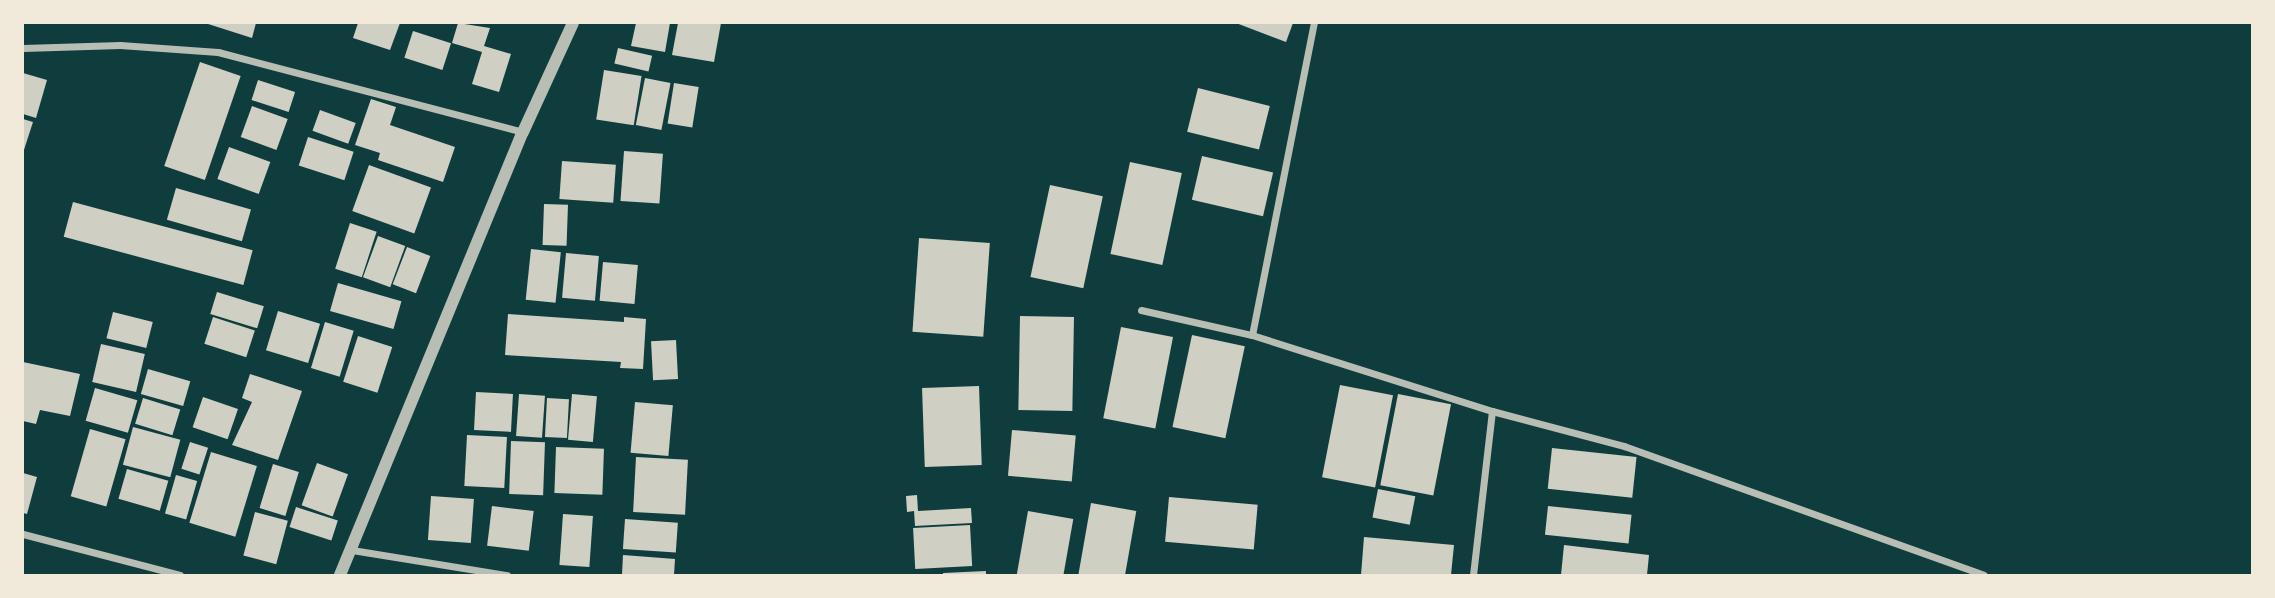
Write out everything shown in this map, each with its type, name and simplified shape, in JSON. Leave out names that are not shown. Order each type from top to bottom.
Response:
[{"type":"street","points":[[340,575],[523,132],[573,23]]},
{"type":"street","points":[[1252,335],[1314,23]]},
{"type":"street","points":[[23,48],[120,45],[218,52],[523,132]]},
{"type":"street","points":[[1141,310],[1252,335],[1493,411],[1623,446],[1984,575]]},
{"type":"street","points":[[1473,575],[1493,411]]},
{"type":"street","points":[[23,534],[180,575]]},
{"type":"street","points":[[352,550],[507,575]]},
{"type":"building","points":[[205,23],[256,23],[252,38]]},
{"type":"building","points":[[358,23],[400,23],[390,50],[353,38]]},
{"type":"building","points":[[458,23],[490,28],[484,46],[511,54],[499,92],[472,84],[482,52],[452,43]]},
{"type":"building","points":[[636,23],[670,23],[665,52],[631,46]]},
{"type":"building","points":[[678,23],[721,23],[714,62],[672,55]]},
{"type":"building","points":[[1236,23],[1293,23],[1286,42]]},
{"type":"building","points":[[413,31],[451,43],[442,70],[404,58]]},
{"type":"building","points":[[618,48],[652,56],[649,71],[614,64]]},
{"type":"building","points":[[200,62],[241,76],[205,180],[164,166]]},
{"type":"building","points":[[604,70],[642,76],[634,125],[596,119]]},
{"type":"building","points":[[23,73],[47,80],[36,118],[23,114]]},
{"type":"building","points":[[645,78],[671,83],[661,130],[636,125]]},
{"type":"building","points":[[258,80],[295,92],[289,112],[252,100]]},
{"type":"building","points":[[674,83],[699,87],[692,127],[668,123]]},
{"type":"building","points":[[1198,88],[1270,106],[1259,150],[1187,132]]},
{"type":"building","points":[[371,99],[396,107],[390,125],[455,147],[443,182],[378,160],[380,153],[355,145]]},
{"type":"building","points":[[252,106],[288,119],[276,150],[241,137]]},
{"type":"building","points":[[320,110],[356,123],[348,144],[312,131]]},
{"type":"building","points":[[23,119],[33,122],[23,153]]},
{"type":"building","points":[[308,137],[354,152],[344,180],[299,166]]},
{"type":"building","points":[[229,147],[270,162],[259,194],[217,179]]},
{"type":"building","points":[[624,151],[663,154],[659,204],[621,201]]},
{"type":"building","points":[[1202,156],[1273,172],[1263,216],[1192,200]]},
{"type":"building","points":[[562,161],[616,165],[613,203],[559,199]]},
{"type":"building","points":[[1130,162],[1182,173],[1162,265],[1110,254]]},
{"type":"building","points":[[369,165],[431,188],[414,234],[352,211]]},
{"type":"building","points":[[1050,185],[1103,196],[1083,288],[1030,277]]},
{"type":"building","points":[[176,188],[251,209],[242,241],[167,220]]},
{"type":"building","points":[[73,202],[253,250],[243,285],[64,237]]},
{"type":"building","points":[[544,204],[568,205],[567,246],[543,245]]},
{"type":"building","points":[[350,223],[377,232],[362,277],[335,269]]},
{"type":"building","points":[[378,236],[405,246],[390,287],[363,277]]},
{"type":"building","points":[[919,238],[990,243],[983,337],[912,332]]},
{"type":"building","points":[[407,247],[430,256],[416,293],[393,284]]},
{"type":"building","points":[[531,249],[561,252],[556,303],[526,300]]},
{"type":"building","points":[[566,253],[599,256],[595,301],[562,298]]},
{"type":"building","points":[[603,262],[638,265],[634,304],[600,301]]},
{"type":"building","points":[[338,283],[401,301],[393,329],[330,311]]},
{"type":"building","points":[[217,292],[264,306],[257,328],[210,314]]},
{"type":"building","points":[[278,311],[320,324],[308,363],[266,350]]},
{"type":"building","points":[[113,312],[153,322],[146,348],[106,338]]},
{"type":"building","points":[[508,314],[624,322],[624,317],[646,319],[643,369],[620,368],[621,362],[505,355]]},
{"type":"building","points":[[1020,316],[1074,317],[1072,411],[1018,410]]},
{"type":"building","points":[[213,317],[255,331],[246,357],[204,344]]},
{"type":"building","points":[[325,322],[354,331],[340,377],[311,368]]},
{"type":"building","points":[[1121,327],[1173,337],[1155,428],[1103,418]]},
{"type":"building","points":[[1192,335],[1245,346],[1225,438],[1172,427]]},
{"type":"building","points":[[358,336],[392,347],[377,393],[343,382]]},
{"type":"building","points":[[676,340],[678,379],[653,380],[651,341]]},
{"type":"building","points":[[101,344],[145,354],[136,392],[92,382]]},
{"type":"building","points":[[23,362],[80,374],[70,416],[40,410],[36,424],[23,421]]},
{"type":"building","points":[[148,369],[190,381],[183,406],[141,394]]},
{"type":"building","points":[[250,374],[302,391],[278,460],[232,445],[252,402],[242,398]]},
{"type":"building","points":[[1340,385],[1393,395],[1375,488],[1322,477]]},
{"type":"building","points":[[979,386],[982,465],[925,467],[922,388]]},
{"type":"building","points":[[95,388],[137,400],[128,433],[86,421]]},
{"type":"building","points":[[476,392],[513,394],[511,432],[474,430]]},
{"type":"building","points":[[519,394],[545,396],[542,438],[516,436]]},
{"type":"building","points":[[572,394],[597,396],[593,442],[568,440]]},
{"type":"building","points":[[1398,394],[1451,404],[1433,496],[1380,485]]},
{"type":"building","points":[[203,397],[238,409],[228,439],[193,427]]},
{"type":"building","points":[[143,398],[180,409],[172,435],[135,424]]},
{"type":"building","points":[[547,398],[569,399],[567,438],[545,437]]},
{"type":"building","points":[[635,402],[673,405],[668,456],[631,453]]},
{"type":"building","points":[[133,427],[180,440],[170,477],[123,465]]},
{"type":"building","points":[[90,429],[126,439],[106,506],[71,496]]},
{"type":"building","points":[[1012,430],[1076,436],[1072,481],[1008,476]]},
{"type":"building","points":[[467,435],[507,437],[504,488],[464,486]]},
{"type":"building","points":[[511,441],[545,442],[543,495],[509,494]]},
{"type":"building","points":[[190,442],[208,448],[199,475],[181,469]]},
{"type":"building","points":[[556,447],[604,449],[602,495],[554,493]]},
{"type":"building","points":[[1552,448],[1637,457],[1632,498],[1548,489]]},
{"type":"building","points":[[211,452],[257,466],[235,537],[189,523]]},
{"type":"building","points":[[636,457],[688,460],[685,515],[633,512]]},
{"type":"building","points":[[317,463],[348,474],[333,517],[302,505]]},
{"type":"building","points":[[273,464],[299,472],[285,516],[260,508]]},
{"type":"building","points":[[127,469],[168,481],[160,511],[118,499]]},
{"type":"building","points":[[23,473],[37,477],[27,514],[23,513]]},
{"type":"building","points":[[176,475],[197,481],[186,520],[165,513]]},
{"type":"building","points":[[1378,489],[1415,496],[1410,525],[1372,517]]},
{"type":"building","points":[[917,495],[918,511],[971,508],[972,523],[915,526],[914,511],[907,512],[906,496]]},
{"type":"building","points":[[431,496],[474,499],[471,543],[428,540]]},
{"type":"building","points":[[1169,497],[1258,505],[1254,550],[1165,542]]},
{"type":"building","points":[[1091,503],[1136,511],[1125,575],[1078,575]]},
{"type":"building","points":[[492,506],[534,511],[529,551],[487,546]]},
{"type":"building","points":[[1548,506],[1632,515],[1629,544],[1545,535]]},
{"type":"building","points":[[296,507],[338,521],[331,541],[290,527]]},
{"type":"building","points":[[1028,511],[1073,519],[1063,575],[1017,575]]},
{"type":"building","points":[[255,512],[288,521],[276,564],[243,555]]},
{"type":"building","points":[[563,514],[593,516],[589,567],[559,565]]},
{"type":"building","points":[[625,519],[678,523],[676,553],[623,549]]},
{"type":"building","points":[[970,525],[972,566],[915,569],[913,528]]},
{"type":"building","points":[[1364,537],[1454,545],[1451,575],[1361,575]]},
{"type":"building","points":[[1564,545],[1649,555],[1647,575],[1561,575]]},
{"type":"building","points":[[623,555],[675,559],[674,575],[622,574]]},
{"type":"building","points":[[986,571],[986,575],[943,575],[943,573]]}]
